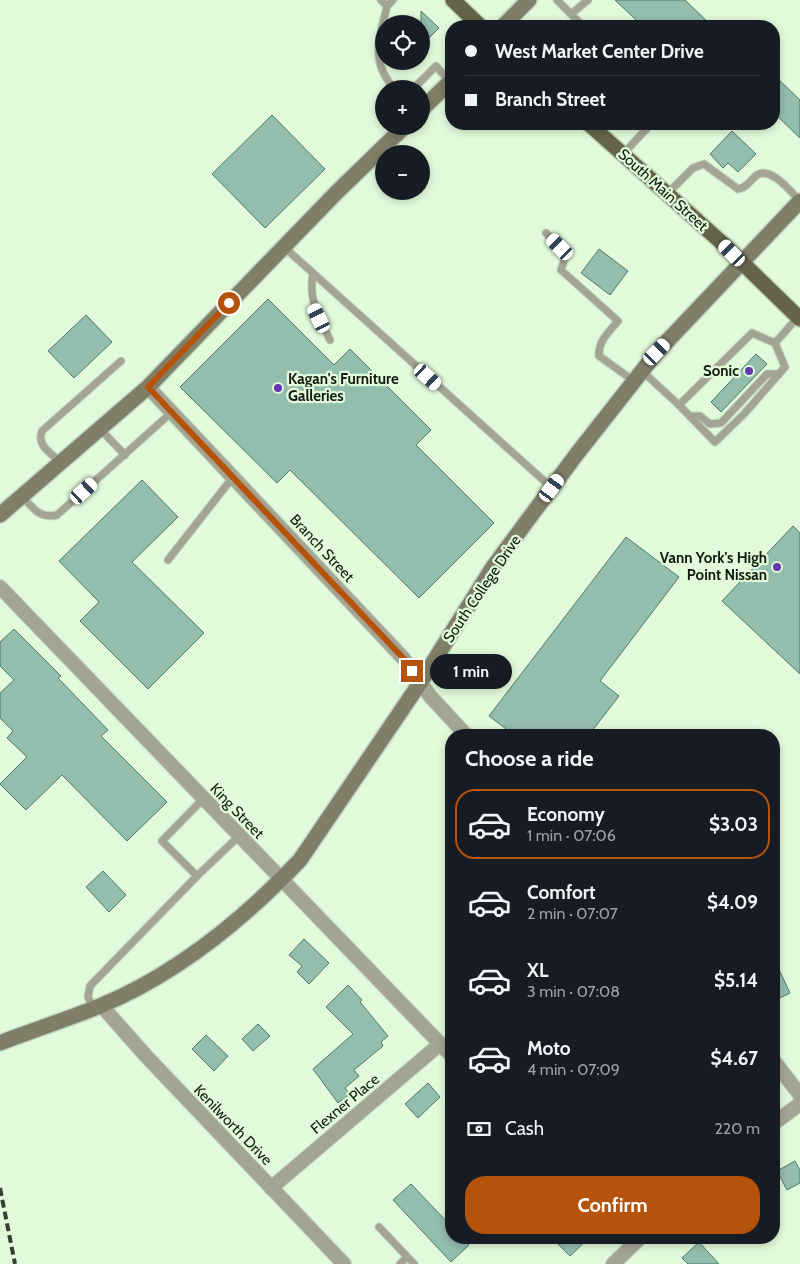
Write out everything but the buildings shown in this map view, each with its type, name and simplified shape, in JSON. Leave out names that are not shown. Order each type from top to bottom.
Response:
[{"type":"main road","points":[[453,0],[474,20]]},
{"type":"main road","points":[[509,20],[529,0]]},
{"type":"main road","points":[[430,101],[445,87]]},
{"type":"main road","name":"South Main Street","points":[[596,130],[743,263],[799,318]]},
{"type":"main road","points":[[0,515],[148,387],[283,247],[396,135]]},
{"type":"main road","name":"South College Drive","points":[[0,1043],[97,1007],[187,959],[232,924],[281,880],[300,860],[420,683],[493,567],[552,488],[657,352],[800,201]]},
{"type":"street","name":"Branch Street","points":[[148,387],[404,659],[420,683],[461,729]]},
{"type":"street","name":"King Street","points":[[0,587],[445,1049]]},
{"type":"street","name":"Kenilworth Drive","points":[[97,1007],[344,1264]]},
{"type":"street","name":"Flexner Place","points":[[271,1188],[440,1044]]},
{"type":"street","points":[[780,1070],[800,1095]]},
{"type":"street","points":[[780,1119],[800,1104]]},
{"type":"street","points":[[613,1264],[631,1244]]},
{"type":"lane","points":[[381,0],[387,6]]},
{"type":"lane","points":[[387,80],[377,55],[387,6],[393,0]]},
{"type":"lane","points":[[557,0],[577,20]]},
{"type":"lane","points":[[571,14],[588,0]]},
{"type":"lane","points":[[421,80],[436,66],[445,75]]},
{"type":"lane","points":[[623,154],[645,130]]},
{"type":"lane","points":[[667,194],[693,168],[704,164],[738,190],[743,189],[758,174],[766,174],[780,182],[800,201]]},
{"type":"lane","points":[[546,234],[560,247],[565,258],[561,270],[618,321],[602,341],[599,348],[599,356],[638,376],[679,405],[715,442],[744,414],[785,367],[775,343],[752,333],[679,405]]},
{"type":"lane","points":[[283,247],[552,488]]},
{"type":"lane","points":[[313,274],[311,293],[313,306],[330,340]]},
{"type":"lane","points":[[775,343],[799,318]]},
{"type":"lane","points":[[62,463],[41,444],[40,437],[42,431],[121,361]]},
{"type":"lane","points":[[690,416],[700,416],[710,424],[721,423],[767,374],[779,374]]},
{"type":"lane","points":[[22,496],[40,515],[47,518],[56,515],[172,412]]},
{"type":"lane","points":[[100,429],[125,455]]},
{"type":"lane","points":[[168,560],[233,478]]},
{"type":"lane","points":[[196,876],[162,841],[203,799]]},
{"type":"lane","points":[[97,1007],[88,997],[90,986],[196,876],[239,836]]},
{"type":"lane","points":[[379,1227],[414,1264]]},
{"type":"lane","points":[[400,1264],[407,1257]]},
{"type":"railway","points":[[0,1188],[15,1264]]},
{"type":"place","name":"Sonic","points":[[749,371]]},
{"type":"place","name":"Kagan's Furniture Galleries","points":[[278,388]]},
{"type":"place","name":"Vann York's High Point Nissan","points":[[777,567]]},
{"type":"route","points":[[229,303],[148,387],[404,659],[412,671]]}]
